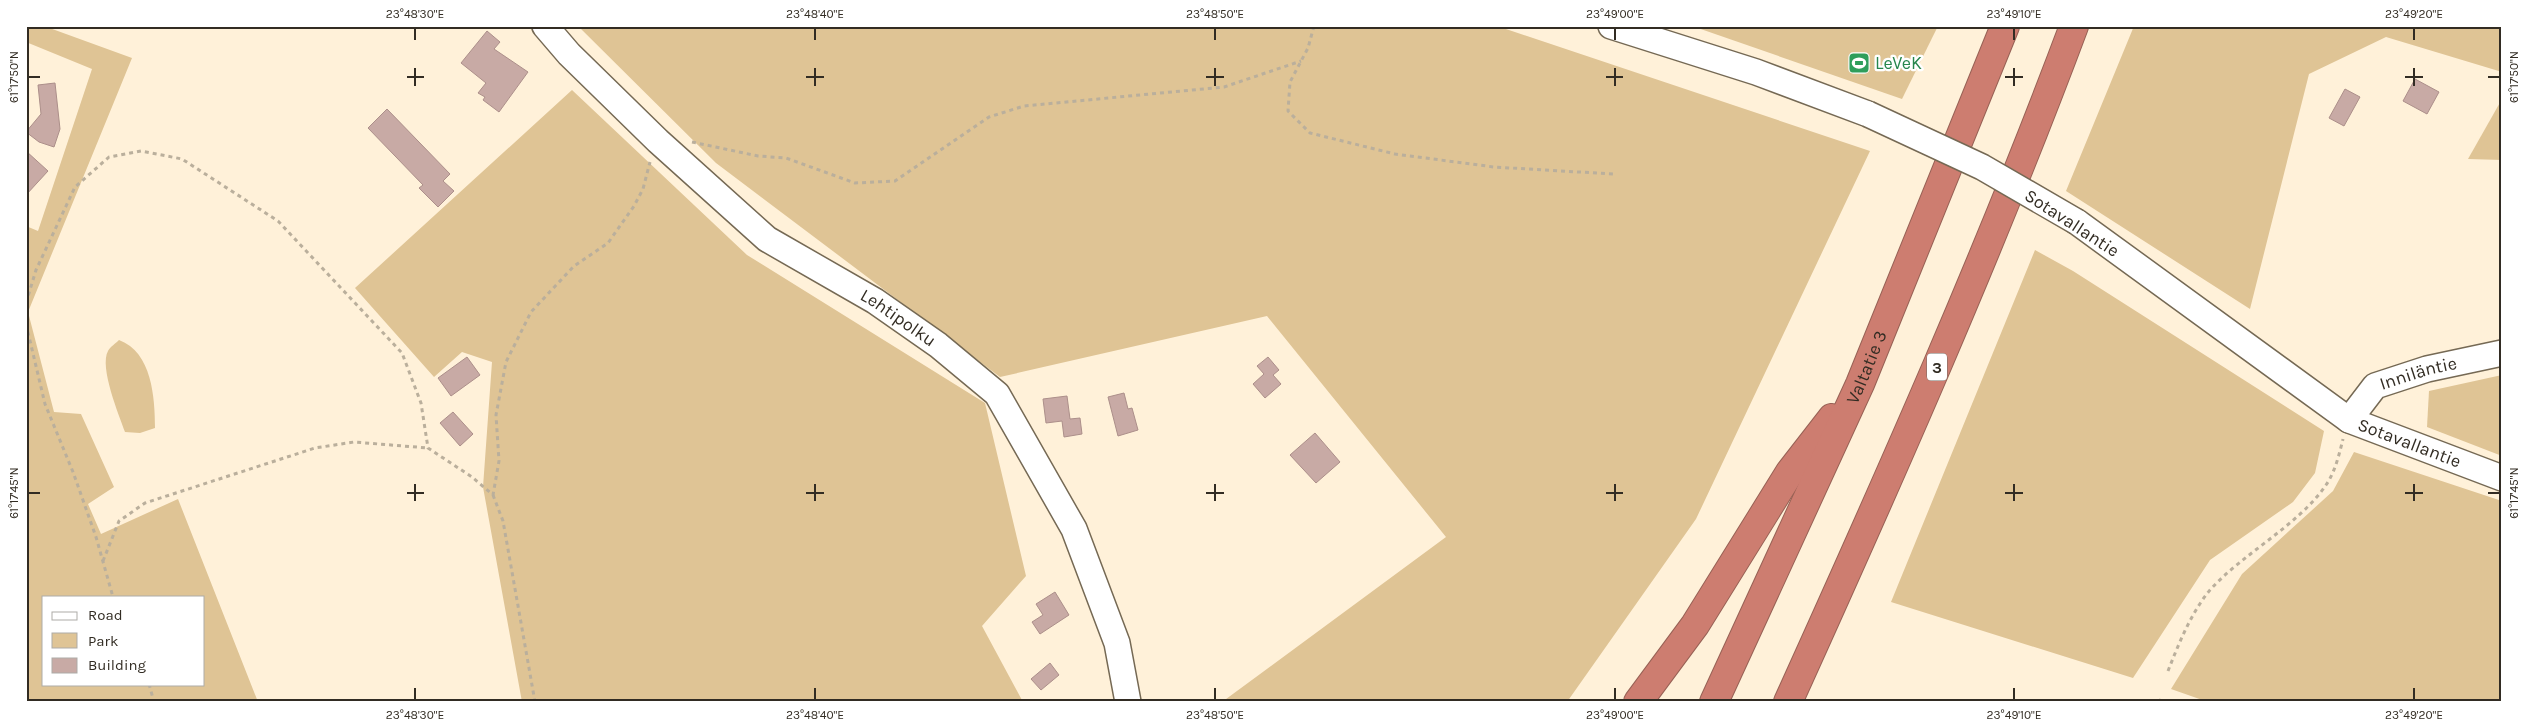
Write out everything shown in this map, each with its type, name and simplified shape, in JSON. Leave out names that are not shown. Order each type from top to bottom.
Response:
[{"type":"highway","name":"Valtatie 3","points":[[1714,702],[1860,384],[2005,26]]},
{"type":"highway","name":"3","points":[[1788,702],[1900,455],[2045,104],[2074,26]]},
{"type":"highway","points":[[1638,702],[1696,624],[1790,472],[1860,384]]},
{"type":"street","name":"Lehtipolku","points":[[545,26],[569,54],[658,142],[767,239],[874,301],[938,345],[997,394],[1074,529],[1117,643],[1128,702]]},
{"type":"street","name":"Sotavallantie","points":[[1611,26],[1756,72],[1868,114],[1982,168],[2078,222],[2349,420],[2502,478]]},
{"type":"street","name":"Inniläntie","points":[[2349,420],[2375,386],[2427,369],[2502,353]]},
{"type":"path","points":[[1314,26],[1301,61],[1290,82],[1288,111],[1310,133],[1395,154],[1494,167],[1613,174]]},
{"type":"path","points":[[493,495],[499,461],[496,414],[506,362],[531,312],[574,266],[608,243],[634,206],[643,189],[658,142],[683,140],[758,156],[786,158],[855,183],[895,181],[989,117],[1024,106],[1224,87],[1301,61]]},
{"type":"path","points":[[26,303],[36,270],[75,187],[109,157],[141,151],[182,159],[278,221],[402,353],[421,404],[428,448]]},
{"type":"path","points":[[26,324],[45,404],[73,472],[103,560],[113,596]]},
{"type":"path","points":[[2168,671],[2184,631],[2210,590],[2307,506],[2326,486],[2334,470],[2349,420]]},
{"type":"path","points":[[103,560],[119,521],[145,503],[315,448],[354,442],[428,448],[472,477],[493,495],[503,521],[534,702]]},
{"type":"path","points":[[150,686],[154,702]]},
{"type":"path","points":[[2159,700],[2166,702]]},
{"type":"green space","points":[[26,26],[44,26],[132,58],[28,312],[54,412],[81,414],[114,487],[88,504],[101,534],[178,499],[258,702],[26,702],[26,226],[38,231],[92,69],[26,42]]},
{"type":"green space","points":[[578,26],[1497,26],[1870,151],[1696,519],[1567,702],[1222,702],[1446,537],[1267,316],[1000,377],[716,163]]},
{"type":"green space","name":"LeVeK","points":[[1692,26],[1938,26],[1902,99]]},
{"type":"green space","points":[[2134,26],[2502,26],[2502,72],[2386,37],[2309,74],[2250,309],[2066,191]]},
{"type":"green space","points":[[572,90],[747,255],[985,403],[1026,576],[982,626],[1023,702],[522,702],[483,487],[492,362],[462,352],[434,377],[355,288]]},
{"type":"green space","points":[[2502,99],[2502,160],[2468,159]]},
{"type":"green space","points":[[2035,250],[2073,271],[2324,431],[2315,473],[2293,502],[2210,560],[2133,678],[1891,602]]},
{"type":"green space","points":[[119,340],[130,346],[139,355],[145,365],[152,390],[155,428],[140,433],[125,432],[108,379],[106,358],[108,351]]},
{"type":"green space","points":[[2502,375],[2502,456],[2427,427],[2429,391]]},
{"type":"green space","points":[[2354,452],[2502,501],[2502,702],[2208,702],[2171,689],[2242,574],[2333,491]]},
{"type":"building","points":[[487,31],[500,42],[494,49],[528,72],[499,112],[483,100],[485,97],[478,93],[486,83],[461,63]]},
{"type":"building","points":[[2415,79],[2439,92],[2427,114],[2403,101]]},
{"type":"building","points":[[55,83],[60,129],[54,147],[39,142],[26,132],[41,114],[38,85]]},
{"type":"building","points":[[2345,89],[2360,97],[2344,126],[2329,118]]},
{"type":"building","points":[[387,109],[450,174],[443,181],[454,191],[438,207],[419,188],[423,185],[368,128]]},
{"type":"building","points":[[26,151],[48,171],[26,195]]},
{"type":"building","points":[[467,357],[480,375],[451,396],[438,378]]},
{"type":"building","points":[[1268,357],[1279,370],[1273,375],[1281,384],[1265,398],[1253,384],[1264,374],[1257,366]]},
{"type":"building","points":[[1124,393],[1128,409],[1132,408],[1138,430],[1118,436],[1108,397]]},
{"type":"building","points":[[1067,396],[1070,419],[1080,418],[1082,434],[1064,437],[1062,421],[1046,423],[1043,399]]},
{"type":"building","points":[[453,412],[473,434],[460,446],[440,423]]},
{"type":"building","points":[[1315,433],[1340,462],[1316,483],[1290,455]]},
{"type":"building","points":[[1055,592],[1069,615],[1040,634],[1032,622],[1043,615],[1036,604]]},
{"type":"building","points":[[1050,663],[1059,675],[1041,690],[1031,679]]},
{"type":"place","name":"LeVeK","points":[[1859,63]]}]
